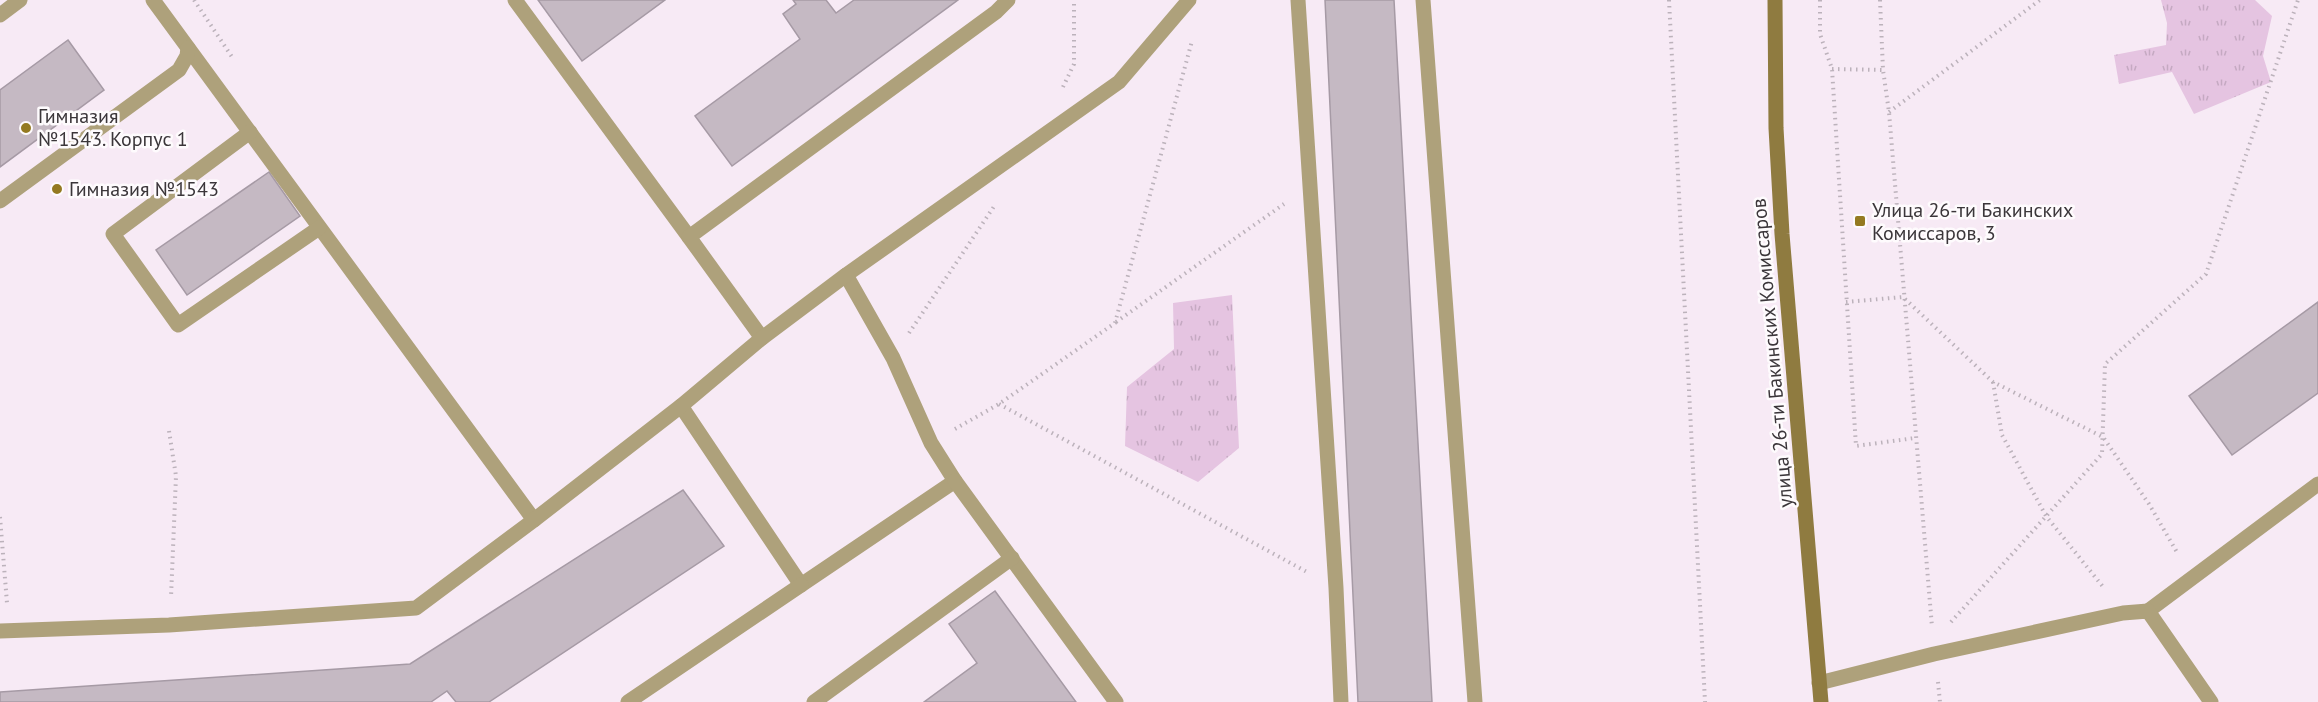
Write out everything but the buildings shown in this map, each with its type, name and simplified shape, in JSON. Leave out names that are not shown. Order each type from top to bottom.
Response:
[{"type":"main road","name":"улица 26-ти Бакинских Комиссаров","points":[[1775,0],[1776,128],[1782,234],[1821,702]]},
{"type":"street","points":[[0,15],[20,0]]},
{"type":"street","points":[[153,0],[534,520]]},
{"type":"street","points":[[515,0],[762,338]]},
{"type":"street","points":[[689,237],[996,12],[1008,0]]},
{"type":"street","points":[[4,631],[169,625],[416,608],[681,406],[762,338],[846,274],[1119,82],[1189,0]]},
{"type":"street","points":[[1298,0],[1336,588],[1341,702]]},
{"type":"street","points":[[1423,0],[1475,702]]},
{"type":"street","points":[[0,201],[179,70],[187,56],[188,48]]},
{"type":"street","points":[[250,132],[112,234],[134,265],[178,325],[319,228]]},
{"type":"street","points":[[846,274],[893,358],[931,443],[955,481],[1116,702]]},
{"type":"street","points":[[681,406],[801,585]]},
{"type":"street","points":[[628,702],[955,481]]},
{"type":"street","points":[[1819,683],[1934,648],[2124,613],[2148,611],[2318,484]]},
{"type":"street","points":[[814,702],[1012,558]]},
{"type":"street","points":[[2148,611],[2211,702]]},
{"type":"path","points":[[1669,0],[1705,702]]},
{"type":"path","points":[[1820,0],[1820,34],[1832,69],[1856,446],[1915,438]]},
{"type":"path","points":[[1880,0],[1883,70],[1889,112],[1915,438],[1940,702]]},
{"type":"path","points":[[1889,112],[2040,0]]},
{"type":"path","points":[[1934,648],[2102,454],[2105,364],[2206,274],[2298,0]]},
{"type":"path","points":[[1115,323],[1194,35]]},
{"type":"path","points":[[1832,69],[1883,70]]},
{"type":"path","points":[[931,443],[999,404],[1309,186]]},
{"type":"path","points":[[1846,302],[1903,297],[1993,381],[2103,437],[2149,504],[2191,579]]},
{"type":"path","points":[[1993,381],[2002,435],[2046,516],[2124,613]]},
{"type":"path","points":[[999,404],[1336,588]]},
{"type":"path","points":[[169,431],[176,476],[169,625]]},
{"type":"path","points":[[0,517],[4,631]]},
{"type":"green space","points":[[2161,0],[2255,0],[2272,16],[2263,56],[2271,82],[2194,114],[2172,72],[2119,84],[2114,55],[2166,45],[2167,23]]},
{"type":"green space","points":[[1232,295],[1239,448],[1198,482],[1125,446],[1127,387],[1174,349],[1173,303]]},
{"type":"place","name":"Гимназия №1543. Корпус 1","points":[[26,128]]},
{"type":"place","name":"Гимназия №1543","points":[[57,189]]},
{"type":"place","name":"Улица 26-ти Бакинских Комиссаров, 3","points":[[1860,221]]}]
